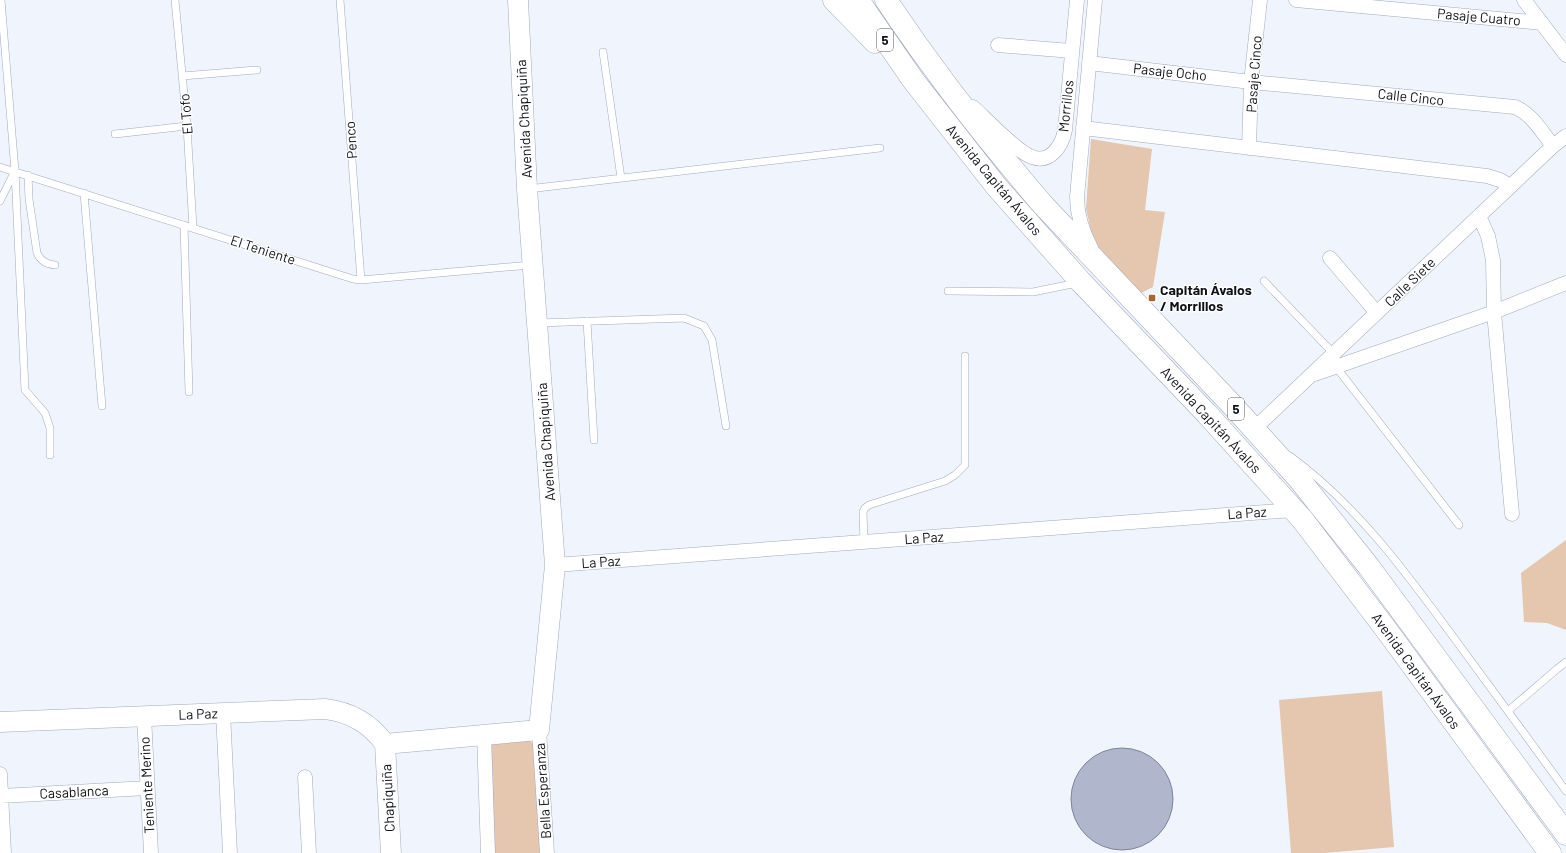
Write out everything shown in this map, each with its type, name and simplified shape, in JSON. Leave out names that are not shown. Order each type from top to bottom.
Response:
[{"type":"highway","points":[[834,0],[913,80]]},
{"type":"highway","name":"Avenida Capitán Ávalos","points":[[858,0],[913,80],[996,186],[1081,282],[1207,414],[1302,519],[1385,628],[1550,853]]},
{"type":"highway","name":"Avenida Capitán Ávalos","points":[[886,0],[936,72],[999,154],[1044,206],[1254,429],[1299,479],[1369,567],[1566,834]]},
{"type":"street","name":"Avenida Chapiquiña","points":[[518,0],[527,189],[555,565],[539,730]]},
{"type":"street","name":"Morrillos","points":[[936,72],[1023,152],[1030,157],[1043,159],[1050,156],[1055,152],[1063,137],[1077,0]]},
{"type":"street","name":"Morrillos","points":[[1095,0],[1077,186],[1078,217],[1087,240],[1109,275]]},
{"type":"street","name":"Pasaje Cinco","points":[[1249,148],[1251,82],[1260,0]]},
{"type":"street","name":"Pasaje Cuatro","points":[[1296,0],[1542,23]]},
{"type":"street","points":[[1524,0],[1566,55]]},
{"type":"street","points":[[998,45],[1072,50]]},
{"type":"street","name":"Pasaje Ocho","points":[[1089,63],[1251,82]]},
{"type":"street","name":"Calle Cinco","points":[[1251,82],[1515,107],[1525,111],[1553,146]]},
{"type":"street","points":[[1083,128],[1487,176],[1500,180],[1510,186]]},
{"type":"street","name":"Calle Siete","points":[[1254,429],[1311,376],[1335,361],[1377,313],[1510,186],[1566,136]]},
{"type":"street","points":[[1480,216],[1488,236],[1493,260],[1494,312],[1512,514]]},
{"type":"street","points":[[1330,258],[1377,313]]},
{"type":"street","points":[[1335,361],[1494,312],[1566,283]]},
{"type":"street","name":"La Paz","points":[[555,565],[1293,510]]},
{"type":"street","name":"La Paz","points":[[0,722],[325,709],[347,713],[366,723],[385,744]]},
{"type":"street","points":[[223,713],[230,853]]},
{"type":"street","name":"Teniente Merino","points":[[144,716],[151,853]]},
{"type":"street","points":[[385,744],[539,730]]},
{"type":"street","name":"Bella Esperanza","points":[[539,730],[547,853]]},
{"type":"street","points":[[484,735],[488,853]]},
{"type":"street","name":"Chapiquiña","points":[[385,744],[391,853]]},
{"type":"street","points":[[0,774],[4,853]]},
{"type":"street","points":[[304,777],[309,853]]},
{"type":"street","name":"Casablanca","points":[[1,801],[147,788]]},
{"type":"lane","points":[[1,0],[15,171],[25,390],[45,413],[50,428],[50,455]]},
{"type":"lane","name":"El Tofo","points":[[175,0],[187,126],[192,228]]},
{"type":"lane","name":"Penco","points":[[340,0],[361,280]]},
{"type":"lane","points":[[603,52],[621,178]]},
{"type":"lane","points":[[182,76],[257,70]]},
{"type":"lane","points":[[115,134],[187,126]]},
{"type":"lane","points":[[527,189],[880,148]]},
{"type":"lane","name":"El Teniente","points":[[0,167],[348,278],[361,280],[533,265]]},
{"type":"lane","points":[[0,201],[15,171]]},
{"type":"lane","points":[[28,175],[29,199],[37,254],[42,261],[55,265]]},
{"type":"lane","points":[[84,193],[102,406]]},
{"type":"lane","points":[[184,225],[189,392]]},
{"type":"lane","points":[[1264,281],[1335,361],[1459,525]]},
{"type":"lane","points":[[948,291],[1033,292],[1081,282]]},
{"type":"lane","points":[[537,323],[684,318],[704,326],[712,340],[726,426]]},
{"type":"lane","points":[[587,321],[594,440]]},
{"type":"lane","points":[[864,542],[863,512],[865,508],[869,505],[945,481],[955,475],[965,465],[965,356]]},
{"type":"lane","points":[[1254,429],[1298,462],[1340,498],[1399,563],[1566,791]]},
{"type":"lane","points":[[1508,711],[1557,668],[1566,662]]},
{"type":"shaded area","points":[[1091,139],[1152,149],[1145,210],[1165,212],[1153,287],[1141,293],[1105,256],[1091,232],[1086,208]]},
{"type":"shaded area","points":[[1566,540],[1566,630],[1547,623],[1524,622],[1521,573]]},
{"type":"shaded area","points":[[1382,691],[1394,847],[1325,853],[1291,853],[1279,700]]},
{"type":"shaded area","points":[[526,737],[534,745],[542,853],[493,853],[489,742]]},
{"type":"building","points":[[1122,748],[1141,752],[1158,763],[1169,780],[1173,799],[1169,818],[1158,835],[1141,846],[1122,850],[1103,846],[1086,835],[1075,818],[1071,799],[1075,780],[1086,763],[1103,752]]},
{"type":"place","name":"Capitán Ávalos / Morrillos","points":[[1152,298]]}]
